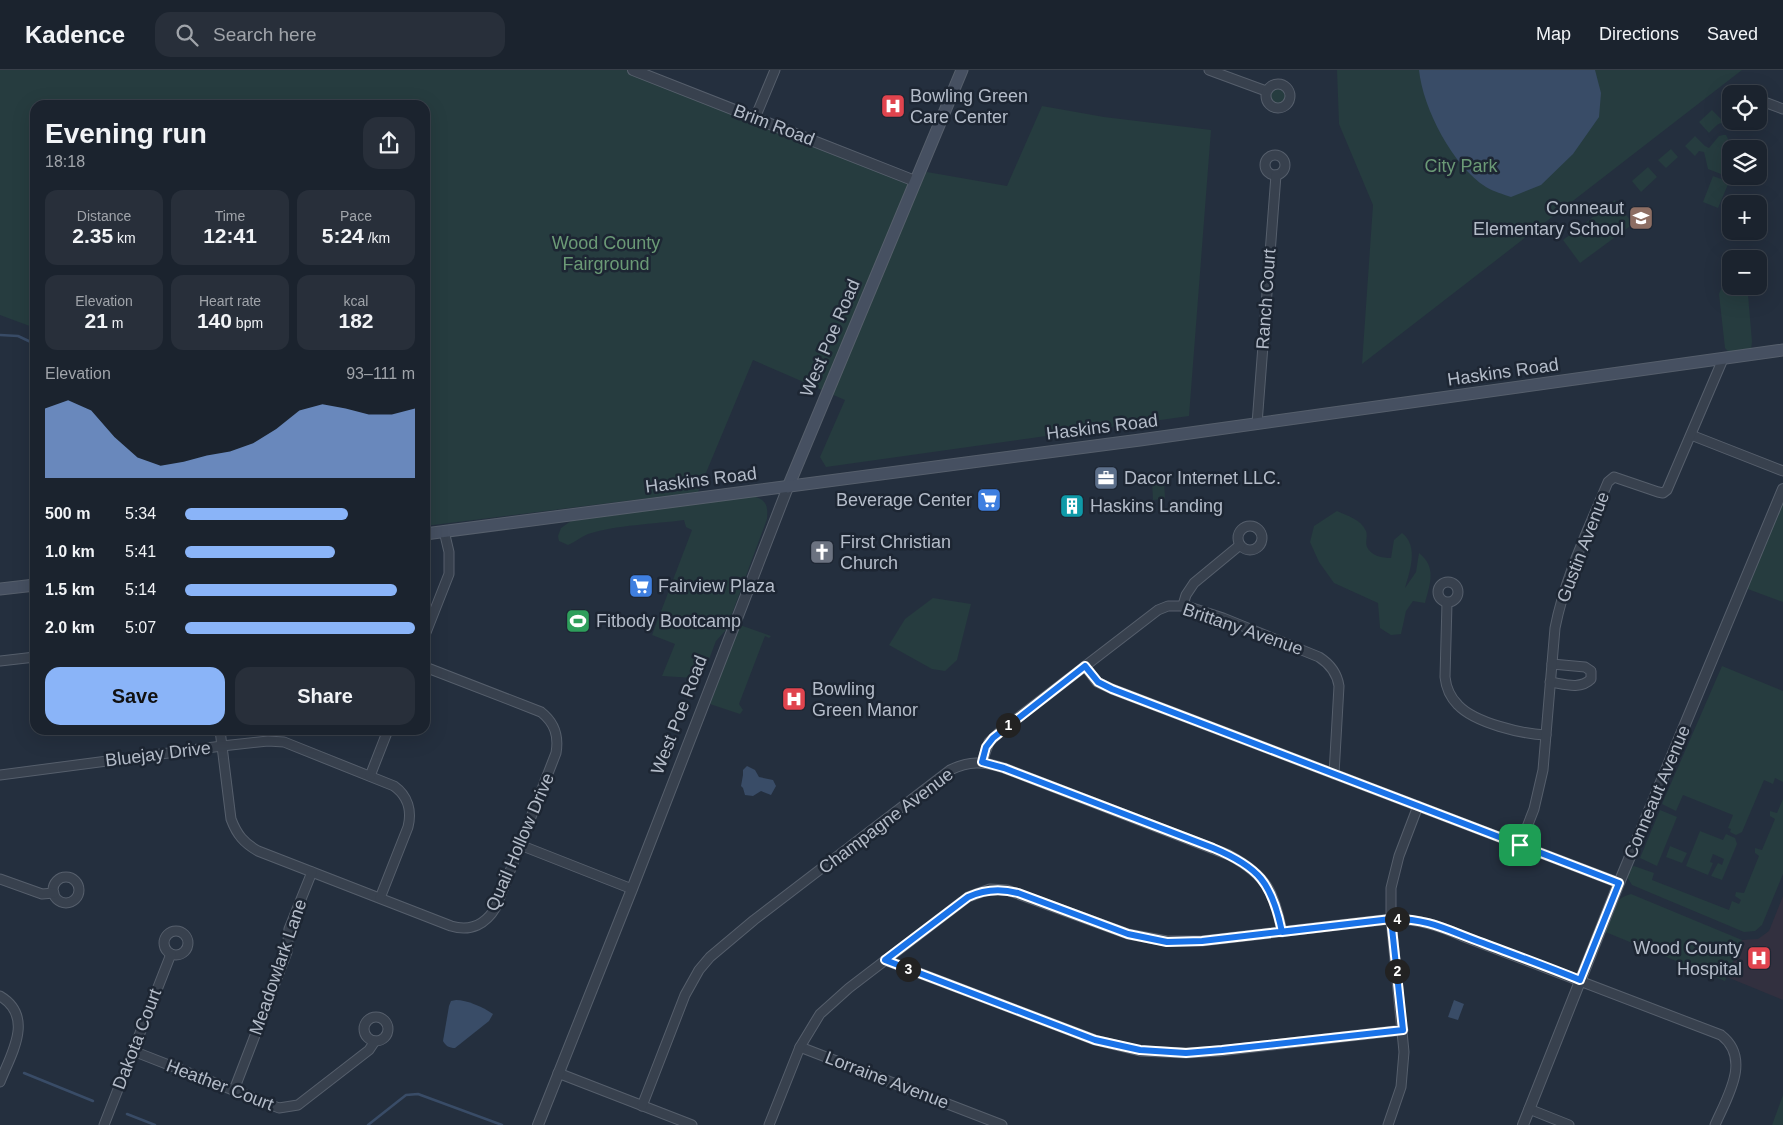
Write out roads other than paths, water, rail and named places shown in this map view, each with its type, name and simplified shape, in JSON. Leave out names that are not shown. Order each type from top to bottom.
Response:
[{"type":"main road","name":"West Poe Road","points":[[788,487],[962,70]]},
{"type":"main road","name":"Haskins Road","points":[[430,533],[1257,424],[1783,350]]},
{"type":"main road","points":[[0,589],[30,586]]},
{"type":"street","name":"Brim Road","points":[[633,70],[915,181]]},
{"type":"street","points":[[755,118],[775,70]]},
{"type":"street","points":[[1209,70],[1266,91]]},
{"type":"street","points":[[1767,103],[1783,109]]},
{"type":"street","name":"Ranch Court","points":[[1257,424],[1276,175]]},
{"type":"street","name":"Gustin Avenue","points":[[1520,845],[1538,792],[1546,735],[1555,628],[1564,589],[1608,482],[1614,477],[1663,493],[1671,483],[1723,359]]},
{"type":"street","points":[[1691,435],[1783,471]]},
{"type":"street","name":"West Poe Road","points":[[538,1125],[788,487]]},
{"type":"street","name":"Conneaut Avenue","points":[[1523,1125],[1619,883],[1783,489]]},
{"type":"street","points":[[430,622],[449,574],[449,552],[444,531]]},
{"type":"street","points":[[1183,606],[1186,594],[1194,582],[1240,545]]},
{"type":"street","points":[[1447,603],[1445,677],[1453,700],[1467,712],[1500,726],[1520,732],[1546,735]]},
{"type":"street","name":"Brittany Avenue","points":[[982,762],[986,747],[993,738],[1085,666],[1158,610],[1168,606],[1183,606],[1223,618],[1318,656],[1328,664],[1335,673],[1339,686],[1334,774]]},
{"type":"street","points":[[0,661],[30,658]]},
{"type":"street","points":[[1550,682],[1580,686],[1586,684],[1591,679],[1590,671],[1585,667],[1552,664]]},
{"type":"street","points":[[1085,666],[1098,682],[1112,689],[1619,883]]},
{"type":"street","name":"Quail Hollow Drive","points":[[221,735],[231,819],[236,833],[246,844],[258,852],[451,926],[463,928],[475,926],[485,920],[496,907],[556,753],[557,738],[554,726],[541,712],[430,669]]},
{"type":"street","points":[[370,776],[386,735]]},
{"type":"street","name":"Bluejay Drive","points":[[0,775],[222,746],[268,741],[284,742],[399,789],[406,798],[410,815],[408,827],[380,898]]},
{"type":"street","name":"Champagne Avenue","points":[[642,1106],[685,995],[699,970],[710,957],[758,917],[950,770],[960,765],[982,762],[1004,768],[1213,848],[1244,863],[1268,887],[1277,908],[1282,932]]},
{"type":"street","points":[[1388,1125],[1396,1104],[1402,1078],[1404,1052],[1391,919],[1391,888],[1394,871],[1418,806]]},
{"type":"street","points":[[520,845],[632,889]]},
{"type":"street","name":"Meadowlark Lane","points":[[234,1090],[286,952],[289,928],[312,872]]},
{"type":"street","points":[[0,879],[42,894],[54,893]]},
{"type":"street","points":[[769,1125],[800,1047],[820,1014],[849,988],[968,897],[978,892],[996,889],[1018,893],[1111,928],[1145,938],[1184,942],[1391,919],[1417,920],[1437,925],[1716,1032],[1726,1039],[1735,1051],[1737,1061],[1734,1078],[1715,1125]]},
{"type":"street","name":"Dakota Court","points":[[104,1125],[171,954]]},
{"type":"street","points":[[885,960],[1095,1040],[1140,1050],[1186,1053],[1403,1030]]},
{"type":"street","points":[[0,996],[14,1007],[19,1026],[18,1036],[0,1082]]},
{"type":"street","name":"Heather Court","points":[[133,1051],[279,1108],[285,1108],[298,1105],[368,1050],[375,1041]]},
{"type":"street","name":"Lorraine Avenue","points":[[800,1047],[1002,1125]]},
{"type":"street","points":[[558,1073],[692,1125]]},
{"type":"street","points":[[1529,1110],[1569,1125]]},
{"type":"water","points":[[1419,70],[1595,70],[1601,93],[1599,117],[1573,154],[1541,185],[1511,197],[1495,192],[1474,178],[1451,151],[1433,119]]},
{"type":"water","points":[[747,766],[755,770],[759,777],[773,780],[776,786],[771,795],[761,791],[753,796],[745,795],[741,786],[743,770]]},
{"type":"water","points":[[456,1000],[475,1004],[493,1014],[489,1021],[455,1048],[451,1048],[443,1041],[449,1006],[451,1001]]},
{"type":"water","points":[[1454,1000],[1464,1004],[1458,1020],[1448,1017]]},
{"type":"waterway","points":[[0,335],[18,336],[30,342]]},
{"type":"waterway","points":[[24,1073],[93,1101]]},
{"type":"waterway","points":[[368,1125],[406,1095],[418,1094],[502,1125]]},
{"type":"waterway","points":[[127,1114],[155,1125]]},
{"type":"place","name":"Bowling Green Care Center","points":[[893,106]]},
{"type":"place","name":"Conneaut Elementary School","points":[[1641,218]]},
{"type":"place","name":"Dacor Internet LLC.","points":[[1106,478]]},
{"type":"place","name":"Beverage Center","points":[[989,500]]},
{"type":"place","name":"Haskins Landing","points":[[1072,506]]},
{"type":"place","name":"First Christian Church","points":[[822,552]]},
{"type":"place","name":"Fairview Plaza","points":[[641,586]]},
{"type":"place","name":"Fitbody Bootcamp","points":[[578,621]]},
{"type":"place","name":"Bowling Green Manor","points":[[794,699]]},
{"type":"place","name":"Wood County Hospital","points":[[1759,958]]},
{"type":"park label","name":"City Park","points":[[1461,166]]},
{"type":"park label","name":"Wood County Fairground","points":[[606,253]]}]
